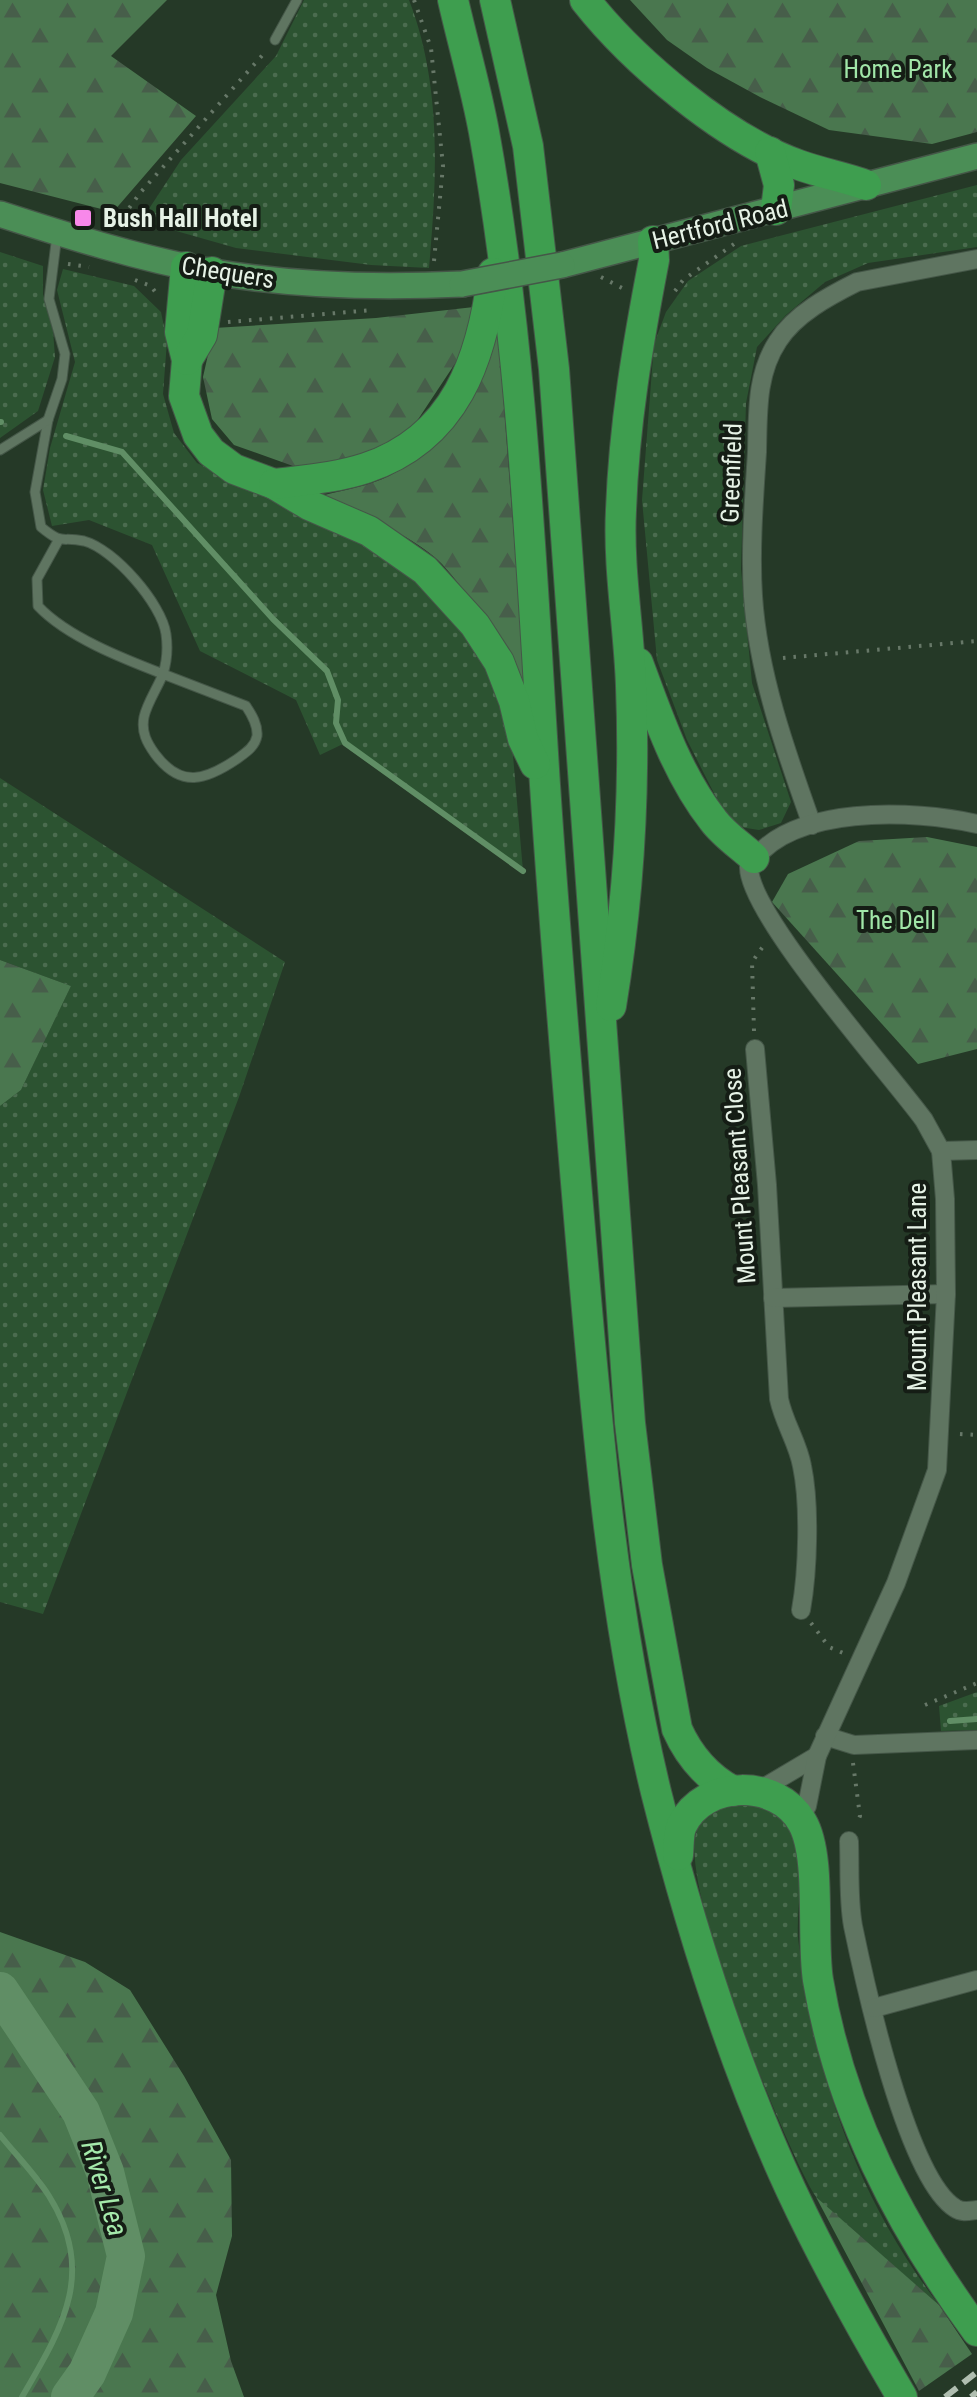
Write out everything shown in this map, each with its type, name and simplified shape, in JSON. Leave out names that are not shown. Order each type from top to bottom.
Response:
[{"type":"highway","points":[[453,0],[483,126],[510,318],[603,1481],[614,1569],[644,1736],[717,2003],[790,2188],[899,2393]]},
{"type":"highway","points":[[494,0],[528,146],[554,369],[630,1423],[647,1565],[677,1729],[685,1746],[712,1780],[776,1796],[800,1818],[810,1846],[812,1932],[818,1979],[858,2128],[930,2266],[975,2328]]},
{"type":"highway","points":[[585,0],[652,70],[714,118],[799,165],[866,186]]},
{"type":"highway","points":[[770,152],[779,186],[776,210]]},
{"type":"highway","points":[[274,484],[340,475],[392,458],[412,446],[450,408],[478,355],[487,320],[499,223]]},
{"type":"highway","points":[[603,1053],[618,966],[632,782],[621,510],[629,404],[654,260],[653,242]]},
{"type":"highway","points":[[199,269],[180,332],[187,360],[184,396],[198,435],[211,452],[234,469],[274,484],[309,505],[368,531],[406,554],[444,589],[475,624],[499,662],[523,738],[545,785]]},
{"type":"highway","points":[[628,637],[668,742],[698,798],[716,824],[754,858]]},
{"type":"highway","points":[[677,1863],[681,1826],[694,1809],[711,1795],[745,1791]]},
{"type":"main road","name":"Hertford Road","points":[[462,284],[562,265],[977,156]]},
{"type":"main road","name":"Chequers","points":[[0,214],[199,269],[360,286],[462,284]]},
{"type":"street","name":"Greenfield","points":[[812,825],[790,765],[762,660],[753,597],[759,388],[779,338],[800,317],[856,282],[977,258]]},
{"type":"street","points":[[754,858],[768,846],[812,825],[871,814],[938,815],[977,824]]},
{"type":"street","name":"Mount Pleasant Lane","points":[[754,858],[749,867],[752,887],[775,928],[900,1086],[941,1151],[946,1294],[937,1470],[896,1583],[817,1756],[807,1806],[800,1818]]},
{"type":"street","name":"Mount Pleasant Close","points":[[754,1049],[778,1399],[803,1468],[808,1574],[801,1610]]},
{"type":"street","points":[[941,1151],[977,1150]]},
{"type":"street","name":"Mount Pleasant Close","points":[[773,1298],[946,1294]]},
{"type":"street","points":[[825,1736],[854,1745],[977,1740]]},
{"type":"street","points":[[745,1791],[817,1756]]},
{"type":"street","points":[[849,1841],[852,1923],[898,2102],[922,2163],[944,2197],[952,2207],[971,2211]]},
{"type":"street","points":[[874,2008],[977,1980]]},
{"type":"lane","points":[[275,40],[297,0]]},
{"type":"lane","points":[[57,232],[49,300],[65,354],[35,492],[41,528],[58,541],[85,542],[116,561],[148,595],[166,630],[168,660],[164,674],[144,718],[145,740],[162,763],[180,776],[198,779],[213,775],[250,750],[257,735],[254,718],[246,706],[164,674],[130,661],[50,620],[38,606],[37,579],[58,541]]},
{"type":"lane","points":[[0,450],[48,420]]},
{"type":"path","points":[[414,0],[430,48],[442,166],[433,270]]},
{"type":"path","points":[[114,228],[140,193],[275,40]]},
{"type":"path","points":[[666,303],[683,280],[734,244]]},
{"type":"path","points":[[585,280],[602,277],[632,293]]},
{"type":"path","points":[[219,323],[389,308]]},
{"type":"path","points":[[762,660],[977,641]]},
{"type":"path","points":[[754,1049],[752,962],[775,928]]},
{"type":"path","points":[[801,1610],[828,1647],[861,1662]]},
{"type":"path","points":[[925,1705],[977,1683]]},
{"type":"path","points":[[849,1841],[860,1816],[854,1745]]},
{"type":"green space","points":[[0,0],[167,0],[111,56],[196,116],[113,212],[0,183]]},
{"type":"green space","points":[[304,0],[409,0],[420,32],[432,98],[435,166],[429,268],[236,248],[141,221],[181,160],[276,56]]},
{"type":"green space","name":"Home Park","points":[[630,0],[977,0],[977,132],[932,144],[829,130],[707,68],[667,40]]},
{"type":"green space","points":[[977,185],[977,247],[868,263],[825,282],[786,315],[757,347],[746,403],[741,569],[752,683],[791,802],[781,823],[759,830],[740,827],[722,809],[687,740],[657,660],[642,500],[654,344],[666,312],[688,281],[741,246]]},
{"type":"green space","points":[[0,252],[43,266],[43,294],[55,357],[38,411],[0,438]]},
{"type":"green space","points":[[63,269],[134,286],[161,312],[167,341],[163,394],[174,433],[197,463],[347,532],[438,597],[491,674],[512,744],[523,871],[345,743],[320,755],[296,700],[200,651],[152,545],[89,520],[52,526],[43,490],[50,448],[75,362],[57,290]]},
{"type":"green space","points":[[474,307],[462,353],[409,433],[358,463],[293,466],[234,445],[212,419],[203,377],[214,328],[376,318]]},
{"type":"green space","points":[[498,329],[526,694],[488,626],[442,564],[402,535],[321,496],[381,479],[431,448],[469,395]]},
{"type":"green space","points":[[0,778],[285,962],[239,1097],[43,1614],[0,1602],[0,1106],[21,1090],[71,986],[0,960]]},
{"type":"green space","name":"The Dell","points":[[927,837],[977,847],[977,1049],[918,1064],[772,902],[788,874],[859,841]]},
{"type":"green space","points":[[0,960],[71,986],[21,1090],[0,1106]]},
{"type":"green space","points":[[977,1692],[977,1730],[941,1731],[939,1706]]},
{"type":"green space","points":[[750,1803],[780,1818],[794,1838],[800,1871],[799,1946],[817,2044],[830,2090],[863,2179],[910,2264],[939,2305],[814,2194],[735,2010],[701,1898],[695,1855],[698,1828],[708,1816],[728,1806]]},
{"type":"green space","points":[[0,1932],[85,1962],[130,1990],[231,2160],[232,2236],[216,2295],[231,2361],[244,2397],[0,2397]]},
{"type":"green space","points":[[816,2197],[939,2305],[972,2354],[919,2391]]},
{"type":"waterway","points":[[66,436],[122,452],[273,619],[327,671],[338,700],[336,723],[345,743],[523,871]]},
{"type":"waterway","points":[[950,1721],[977,1719]]},
{"type":"waterway","name":"River Lea","points":[[0,1991],[81,2112],[105,2172],[126,2256],[114,2313],[87,2373],[70,2397]]},
{"type":"waterway","points":[[0,2135],[49,2196],[71,2250],[72,2275],[61,2323],[22,2397]]},
{"type":"railway","points":[[945,2397],[977,2372]]},
{"type":"railway","points":[[971,2397],[977,2392]]},
{"type":"place","name":"Bush Hall Hotel","points":[[83,218]]}]
